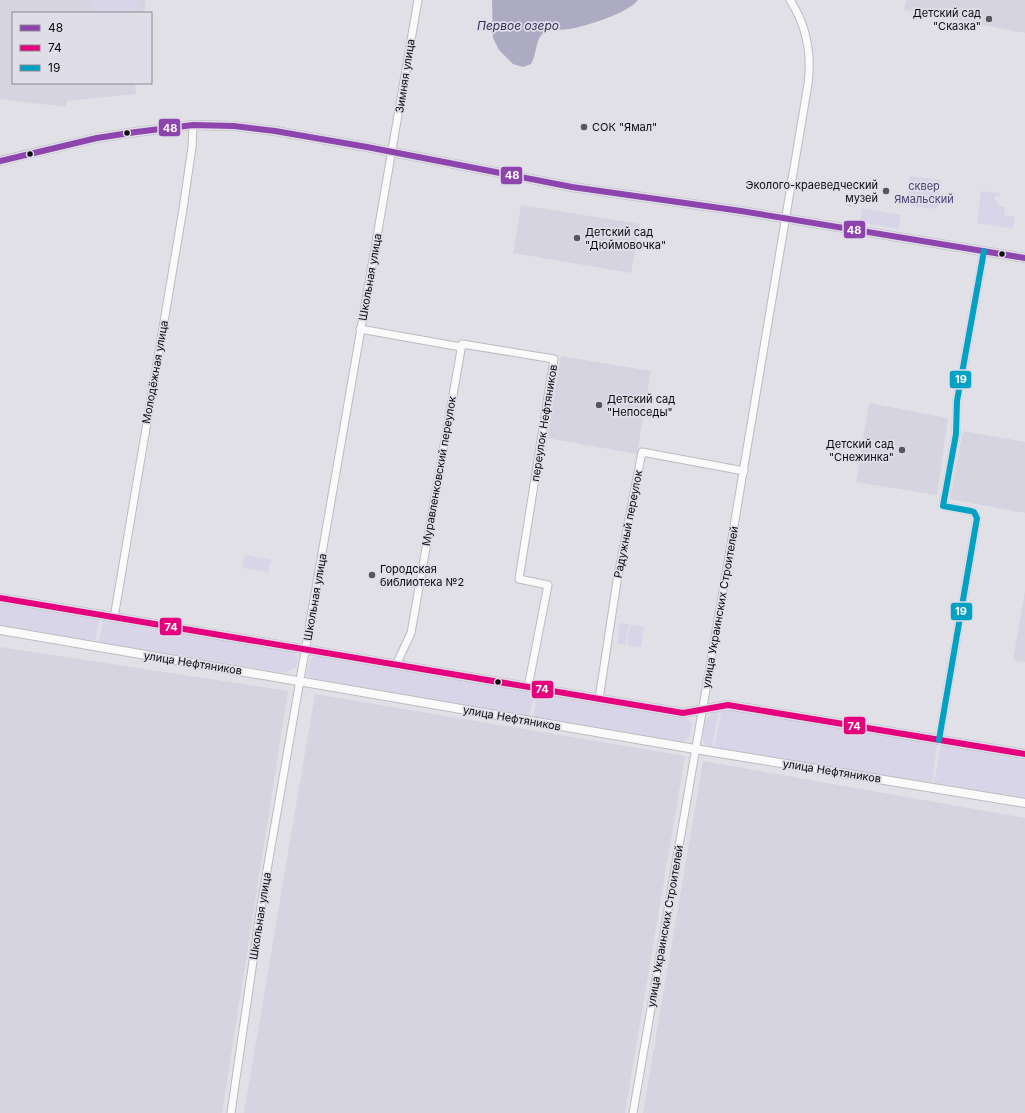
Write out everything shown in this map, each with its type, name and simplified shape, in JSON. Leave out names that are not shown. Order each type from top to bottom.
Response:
[{"type":"main road","points":[[0,161],[97,138],[193,125],[234,126],[275,131],[392,152],[580,189],[785,218],[1025,258]]},
{"type":"main road","points":[[0,598],[683,713],[728,705],[1025,754]]},
{"type":"main road","name":"улица Нефтяников","points":[[0,630],[300,680],[694,749],[1025,802]]},
{"type":"street","name":"Зимняя улица","points":[[392,152],[418,0]]},
{"type":"street","name":"улица Украинских Строителей","points":[[633,1113],[694,749],[744,471],[810,63],[808,44],[803,25],[790,0]]},
{"type":"street","name":"Молодёжная улица","points":[[114,618],[183,209],[192,146],[193,125]]},
{"type":"street","name":"Школьная улица","points":[[230,1113],[262,899],[392,152]]},
{"type":"street","points":[[939,740],[977,518],[974,512],[943,506],[956,434],[957,401],[984,251]]},
{"type":"street","name":"переулок Нефтяников","points":[[360,329],[554,359],[519,579],[548,584],[528,687]]},
{"type":"street","name":"Муравленковский переулок","points":[[396,665],[411,633],[461,345]]},
{"type":"street","name":"Радужный переулок","points":[[599,699],[619,566],[642,452],[744,471]]},
{"type":"shaded area","points":[[0,0],[146,0],[144,12],[12,12],[12,84],[135,84],[136,94],[67,101],[66,107],[0,99]]},
{"type":"shaded area","name":"Детский сад \"Сказка\"","points":[[906,0],[1025,0],[1025,33],[904,10]]},
{"type":"shaded area","name":"Детский сад \"Дюймовочка\"","points":[[521,205],[640,224],[631,273],[513,253]]},
{"type":"shaded area","name":"Детский сад \"Непоседы\"","points":[[561,356],[651,371],[637,454],[547,438]]},
{"type":"shaded area","name":"Детский сад \"Снежинка\"","points":[[869,403],[948,418],[937,495],[856,482]]},
{"type":"shaded area","points":[[963,431],[1025,442],[1025,513],[950,499]]},
{"type":"shaded area","points":[[1025,591],[1025,662],[1013,660]]},
{"type":"shaded area","points":[[0,647],[288,691],[222,1113],[0,1113]]},
{"type":"shaded area","points":[[315,694],[685,756],[625,1113],[244,1113]]},
{"type":"shaded area","points":[[703,761],[1025,818],[1025,1113],[643,1113]]},
{"type":"green space","points":[[91,0],[139,0],[137,12],[100,12],[90,8]]},
{"type":"green space","name":"сквер Ямальский","points":[[910,176],[941,180],[937,209],[906,205]]},
{"type":"green space","points":[[981,191],[1000,193],[999,197],[995,196],[994,200],[999,201],[998,206],[1005,207],[1004,215],[1015,216],[1013,229],[977,223]]},
{"type":"green space","points":[[862,208],[901,215],[899,229],[860,222]]},
{"type":"green space","points":[[245,555],[271,560],[268,572],[242,568]]},
{"type":"green space","points":[[0,603],[99,620],[95,641],[0,625]]},
{"type":"green space","points":[[103,621],[294,652],[298,658],[296,667],[284,673],[99,642]]},
{"type":"green space","points":[[620,623],[629,624],[625,645],[617,643]]},
{"type":"green space","points":[[630,625],[644,627],[641,647],[627,645]]},
{"type":"green space","points":[[314,656],[534,692],[529,717],[310,679],[307,674],[310,660]]},
{"type":"green space","points":[[538,693],[686,718],[692,724],[691,733],[687,740],[682,743],[533,718]]},
{"type":"green space","points":[[722,708],[937,744],[932,783],[714,748]]},
{"type":"green space","points":[[719,709],[712,748],[709,748],[703,741],[704,726],[708,718]]},
{"type":"green space","points":[[941,745],[1025,758],[1025,798],[934,783]]},
{"type":"water","name":"Первое озеро","points":[[492,0],[638,0],[633,5],[617,14],[596,22],[569,29],[545,31],[540,36],[531,64],[523,67],[513,64],[499,50],[493,38]]},
{"type":"transit line","name":"48","points":[[0,161],[97,138],[136,132],[193,125],[234,126],[275,131],[367,147],[572,187],[741,211],[1025,258]]},
{"type":"transit line","name":"19","points":[[939,740],[977,518],[974,512],[943,506],[956,434],[957,401],[984,251]]},
{"type":"transit line","name":"74","points":[[0,598],[683,713],[728,705],[1025,754]]},
{"type":"place","name":"Детский сад \"Сказка\"","points":[[989,19]]},
{"type":"place","name":"СОК \"Ямал\"","points":[[584,127]]},
{"type":"place","name":"Эколого-краеведческий музей","points":[[886,191]]},
{"type":"place","name":"Детский сад \"Дюймовочка\"","points":[[577,238]]},
{"type":"place","name":"Детский сад \"Непоседы\"","points":[[599,405]]},
{"type":"place","name":"Детский сад \"Снежинка\"","points":[[902,450]]},
{"type":"place","name":"Городская библиотека №2","points":[[372,575]]}]
